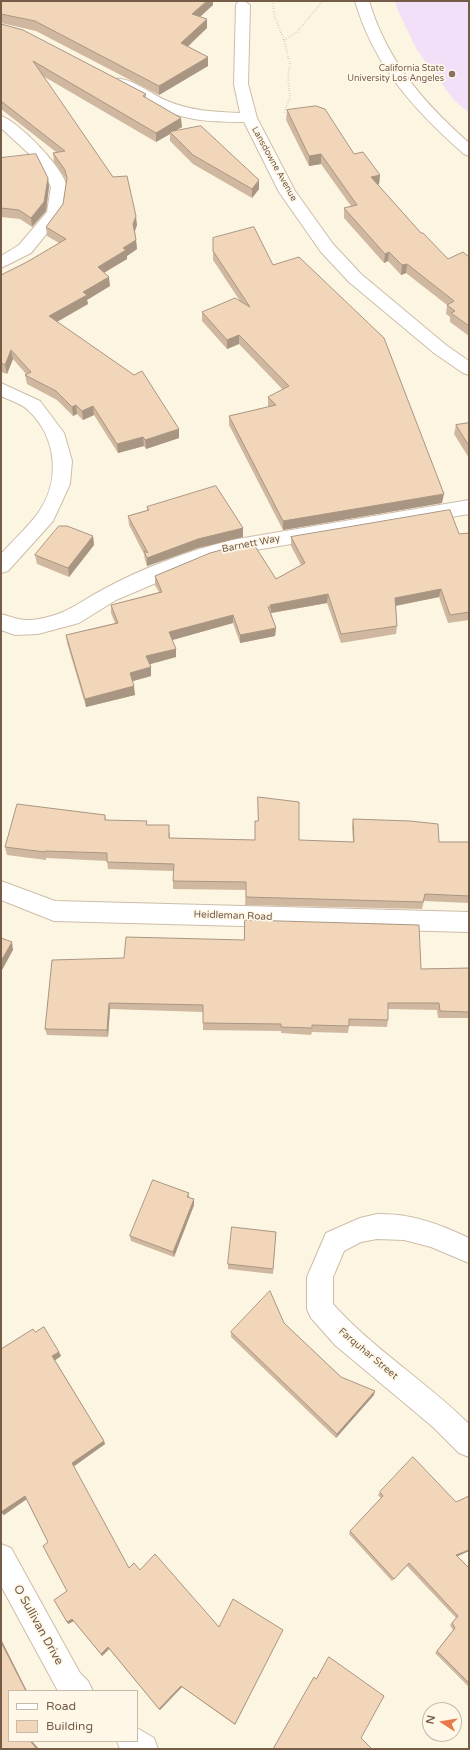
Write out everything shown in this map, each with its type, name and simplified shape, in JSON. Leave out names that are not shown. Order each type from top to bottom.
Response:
[{"type":"street","points":[[362,1],[379,46],[405,86],[435,121],[469,151]]},
{"type":"street","name":"Lansdowne Avenue","points":[[243,5],[240,84],[249,118],[287,192],[327,248],[356,278],[440,349],[469,369]]},
{"type":"street","points":[[106,75],[162,104],[186,113],[202,116],[249,118]]},
{"type":"street","points":[[1,121],[19,135],[44,160],[59,187],[55,214],[26,249],[1,263]]},
{"type":"street","points":[[1,389],[34,405],[55,433],[63,461],[61,484],[46,516],[1,566]]},
{"type":"street","name":"Barnett Way","points":[[1,621],[15,628],[38,627],[72,618],[110,595],[158,573],[206,554],[232,546],[469,507]]},
{"type":"street","name":"Heidleman Road","points":[[1,890],[54,911],[469,922]]},
{"type":"street","name":"Farquhar Street","points":[[469,1251],[451,1242],[400,1225],[363,1228],[335,1242],[320,1277],[320,1309],[344,1336],[443,1417],[469,1443]]},
{"type":"street","name":"O Sullivan Drive","points":[[1,1558],[70,1683],[77,1690]]},
{"type":"street","points":[[133,1742],[143,1749]]},
{"type":"path","points":[[273,1],[274,15],[284,40],[290,64],[288,77],[290,97],[284,113]]},
{"type":"path","points":[[284,40],[297,32],[323,1]]},
{"type":"shaded area","name":"California State University Los Angeles","points":[[395,1],[469,1],[469,113],[453,99],[417,50],[398,11]]},
{"type":"building","points":[[1,1],[207,1],[192,14],[207,19],[181,43],[208,57],[159,86],[35,21],[1,14]]},
{"type":"building","points":[[1,24],[23,30],[146,94],[143,96],[181,118],[156,133],[33,61],[113,177],[127,176],[136,216],[133,224],[136,240],[123,248],[126,250],[98,267],[109,277],[83,292],[87,295],[49,316],[134,375],[142,371],[179,429],[145,440],[143,437],[117,444],[93,406],[82,411],[76,405],[72,407],[56,391],[25,375],[31,372],[11,350],[5,365],[1,363],[1,275],[27,262],[66,239],[46,227],[63,204],[67,178],[65,170],[53,153],[65,151],[1,101]]},
{"type":"building","points":[[316,106],[325,109],[354,154],[363,152],[380,175],[371,177],[421,233],[423,233],[448,259],[463,252],[469,257],[469,326],[451,313],[455,311],[447,305],[454,301],[407,264],[402,265],[389,252],[385,254],[344,208],[357,205],[321,154],[309,156],[287,110]]},
{"type":"building","points":[[201,126],[259,180],[252,189],[193,155],[170,132]]},
{"type":"building","points":[[36,154],[48,178],[44,202],[31,218],[19,210],[1,208],[1,158]]},
{"type":"building","points":[[254,227],[273,265],[299,257],[384,338],[444,494],[283,521],[229,416],[276,405],[268,397],[289,386],[239,335],[227,340],[202,312],[235,298],[250,307],[213,251],[213,238]]},
{"type":"building","points":[[469,423],[469,446],[456,425]]},
{"type":"building","points":[[216,486],[243,528],[198,539],[147,558],[144,551],[148,553],[128,516],[149,510],[147,507]]},
{"type":"building","points":[[450,510],[459,534],[469,533],[469,612],[450,615],[441,589],[395,598],[397,626],[341,634],[328,594],[270,605],[271,607],[268,607],[276,628],[240,635],[233,615],[169,632],[176,649],[146,656],[151,667],[130,673],[134,686],[85,699],[66,635],[118,623],[111,605],[162,592],[155,576],[210,553],[253,543],[276,579],[305,563],[291,537]]},
{"type":"building","points":[[59,526],[67,526],[93,536],[68,568],[35,555]]},
{"type":"building","points":[[258,797],[299,802],[299,840],[354,842],[353,819],[410,821],[438,824],[439,842],[469,842],[469,896],[425,894],[423,902],[246,897],[246,882],[173,881],[174,864],[107,862],[107,853],[45,852],[5,847],[17,804],[105,815],[105,820],[147,821],[146,825],[169,825],[169,838],[255,840],[255,821],[258,821]]},
{"type":"building","points":[[245,920],[419,925],[421,969],[469,968],[469,1012],[440,1011],[439,1003],[388,1003],[388,1020],[349,1019],[349,1026],[312,1025],[312,1028],[281,1027],[281,1024],[203,1023],[203,1005],[109,1003],[107,1030],[45,1029],[52,960],[124,958],[126,937],[244,940]]},
{"type":"building","points":[[1,938],[12,942],[1,961]]},
{"type":"building","points":[[153,1180],[189,1193],[187,1197],[194,1199],[173,1252],[130,1236]]},
{"type":"building","points":[[232,1227],[276,1232],[273,1269],[228,1264]]},
{"type":"building","points":[[270,1291],[284,1323],[341,1377],[375,1391],[337,1434],[231,1332]]},
{"type":"building","points":[[44,1327],[59,1352],[52,1356],[104,1441],[72,1463],[129,1568],[134,1563],[140,1570],[155,1554],[219,1627],[233,1599],[283,1630],[235,1724],[181,1686],[159,1709],[108,1647],[101,1654],[72,1619],[67,1622],[54,1600],[67,1591],[43,1546],[48,1542],[25,1496],[1,1512],[1,1349],[33,1329],[35,1332]]},
{"type":"building","points":[[413,1457],[456,1502],[469,1496],[469,1550],[456,1555],[469,1568],[469,1683],[437,1651],[455,1628],[452,1623],[458,1616],[409,1563],[394,1579],[350,1531],[383,1496],[380,1492]]},
{"type":"building","points":[[1,1642],[25,1690],[8,1690],[8,1742],[31,1742],[37,1749],[1,1749]]},
{"type":"building","points":[[329,1657],[384,1696],[361,1738],[372,1749],[273,1749],[314,1677],[316,1679]]},
{"type":"place","name":"California State University Los Angeles","points":[[452,74]]}]
